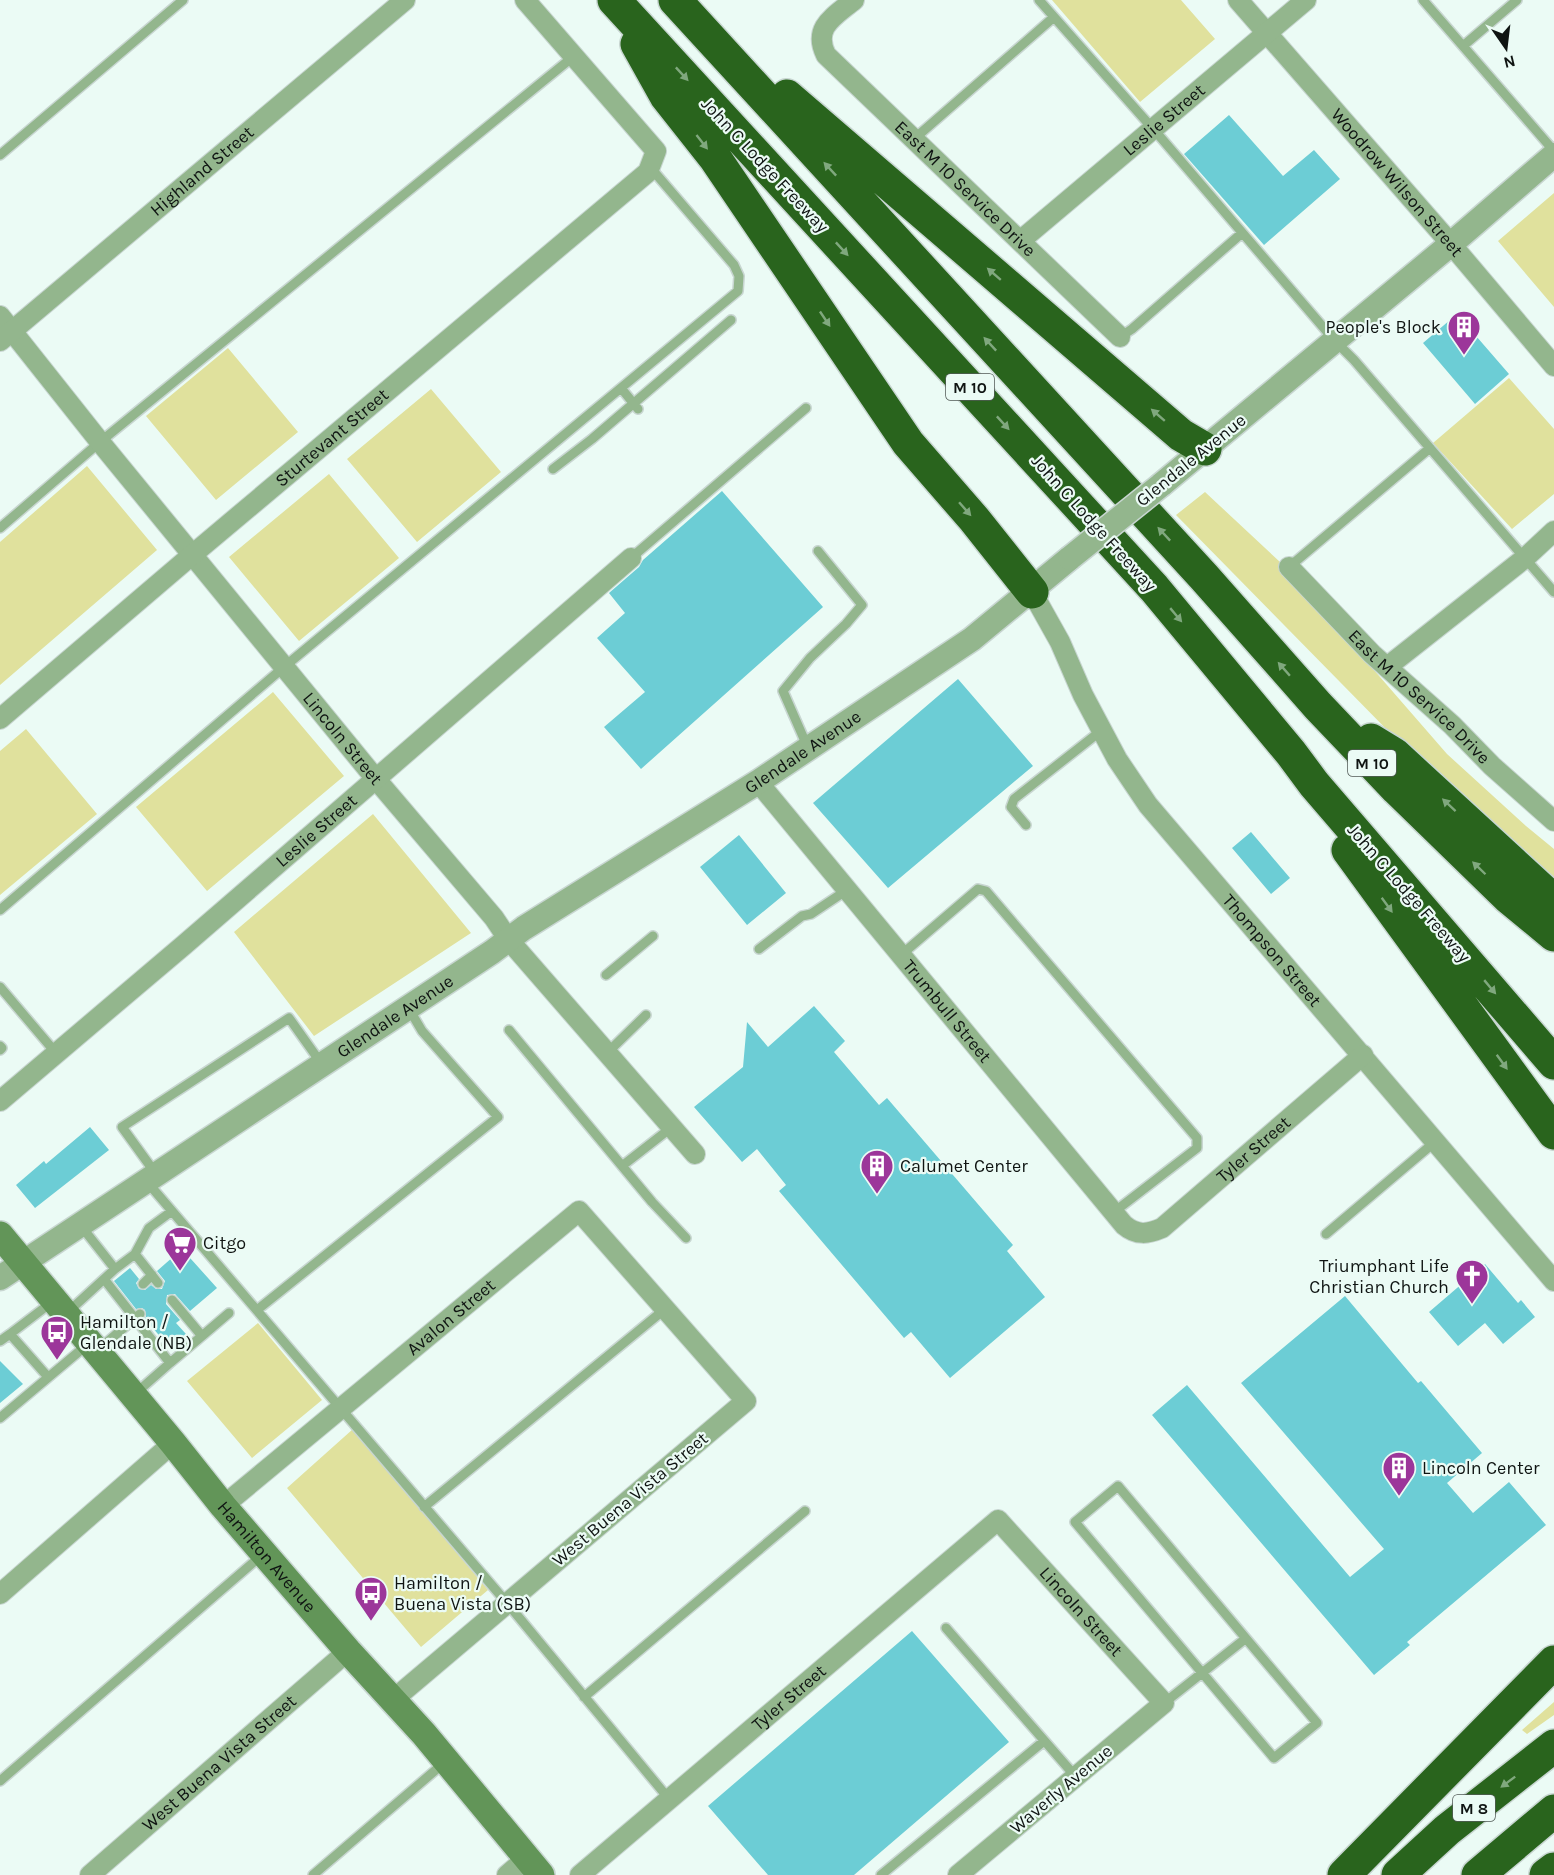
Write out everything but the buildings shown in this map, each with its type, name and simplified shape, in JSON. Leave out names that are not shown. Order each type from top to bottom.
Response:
[{"type":"highway","points":[[614,0],[666,96],[715,158],[908,443],[974,519],[1032,592]]},
{"type":"highway","name":"John C Lodge Freeway","points":[[614,0],[1154,588],[1314,784],[1554,1063]]},
{"type":"highway","name":"M 10","points":[[675,0],[1196,568],[1318,706],[1397,789],[1508,897],[1554,935]]},
{"type":"highway","points":[[736,67],[780,90],[1181,435],[1205,449]]},
{"type":"highway","points":[[1318,706],[1394,754],[1554,901]]},
{"type":"highway","points":[[1314,784],[1352,857],[1554,1133]]},
{"type":"highway","points":[[1508,897],[1554,957]]},
{"type":"highway","points":[[1344,1875],[1554,1662]]},
{"type":"highway","points":[[1362,1875],[1554,1692]]},
{"type":"highway","name":"M 8","points":[[1398,1875],[1447,1830],[1554,1746]]},
{"type":"highway","points":[[1478,1875],[1554,1811]]},
{"type":"highway","points":[[1546,1875],[1554,1869]]},
{"type":"main road","name":"Hamilton Avenue","points":[[0,1234],[223,1506],[446,1761],[525,1869]]},
{"type":"street","name":"Highland Street","points":[[4,329],[405,0]]},
{"type":"street","points":[[525,0],[574,56],[653,159]]},
{"type":"street","name":"East M 10 Service Drive","points":[[854,0],[829,21],[821,36],[821,45],[826,55],[1120,337]]},
{"type":"street","name":"Woodrow Wilson Street","points":[[1238,0],[1554,366]]},
{"type":"street","name":"Leslie Street","points":[[1020,241],[1306,0]]},
{"type":"street","name":"Glendale Avenue","points":[[0,1278],[508,939],[758,782],[972,639],[1335,341],[1451,244],[1554,153]]},
{"type":"street","name":"Sturtevant Street","points":[[0,719],[590,222],[648,172],[653,159]]},
{"type":"street","name":"Lincoln Street","points":[[4,329],[100,442],[375,778],[494,918],[508,939],[695,1154]]},
{"type":"street","points":[[1387,667],[1525,558],[1554,531]]},
{"type":"street","name":"Leslie Street","points":[[0,1101],[631,558]]},
{"type":"street","name":"East M 10 Service Drive","points":[[1290,567],[1372,654],[1554,821]]},
{"type":"street","name":"Thompson Street","points":[[1032,592],[1060,642],[1083,695],[1117,759],[1148,805],[1554,1281]]},
{"type":"street","name":"Trumbull Street","points":[[758,782],[1114,1212],[1131,1231],[1140,1234]]},
{"type":"street","name":"Tyler Street","points":[[1140,1234],[1152,1233],[1162,1228],[1363,1055]]},
{"type":"street","name":"Avalon Street","points":[[223,1506],[579,1211],[665,1309]]},
{"type":"street","name":"West Buena Vista Street","points":[[394,1699],[746,1401],[665,1309]]},
{"type":"street","points":[[0,1594],[173,1443]]},
{"type":"street","name":"Lincoln Street","points":[[998,1520],[1164,1703]]},
{"type":"street","name":"Tyler Street","points":[[580,1875],[998,1520]]},
{"type":"street","name":"West Buena Vista Street","points":[[90,1875],[348,1651]]},
{"type":"street","name":"Waverly Avenue","points":[[958,1875],[1164,1703]]},
{"type":"lane","points":[[0,155],[183,0]]},
{"type":"lane","points":[[1039,0],[1554,592]]},
{"type":"lane","points":[[1423,0],[1554,153]]},
{"type":"lane","points":[[1463,46],[1517,0]]},
{"type":"lane","points":[[914,139],[1054,17]]},
{"type":"lane","points":[[0,528],[100,442],[574,56]]},
{"type":"lane","points":[[0,910],[284,667],[738,291],[739,276],[734,266],[653,159]]},
{"type":"lane","points":[[1120,337],[1242,233]]},
{"type":"lane","points":[[554,470],[635,406],[731,320]]},
{"type":"lane","points":[[621,388],[635,406]]},
{"type":"lane","points":[[631,558],[806,408]]},
{"type":"lane","points":[[1290,567],[1430,448]]},
{"type":"lane","points":[[808,748],[783,691],[810,658],[846,624],[862,605],[818,551]]},
{"type":"lane","points":[[1026,825],[1011,807],[1014,799],[1102,730]]},
{"type":"lane","points":[[901,955],[978,889],[986,891],[1197,1138],[1197,1148],[1114,1212]]},
{"type":"lane","points":[[759,949],[802,916],[811,914],[847,890]]},
{"type":"lane","points":[[606,975],[653,936]]},
{"type":"lane","points":[[0,987],[56,1053]]},
{"type":"lane","points":[[257,1311],[498,1116],[422,1031],[408,1007]]},
{"type":"lane","points":[[607,1053],[646,1015]]},
{"type":"lane","points":[[322,1065],[289,1018],[122,1127],[172,1211],[507,1603],[669,1799]]},
{"type":"lane","points":[[509,1030],[622,1166],[686,1238]]},
{"type":"lane","points":[[622,1166],[672,1127]]},
{"type":"lane","points":[[1326,1234],[1436,1141]]},
{"type":"lane","points":[[0,1341],[104,1279],[135,1254],[149,1228],[172,1211]]},
{"type":"lane","points":[[80,1224],[115,1269]]},
{"type":"lane","points":[[135,1254],[155,1279],[143,1284]]},
{"type":"lane","points":[[104,1279],[138,1316],[170,1363]]},
{"type":"lane","points":[[172,1300],[202,1336]]},
{"type":"lane","points":[[171,1316],[179,1309]]},
{"type":"lane","points":[[424,1507],[665,1309]]},
{"type":"lane","points":[[133,1395],[229,1313]]},
{"type":"lane","points":[[0,1418],[48,1377],[138,1316]]},
{"type":"lane","points":[[10,1334],[48,1377]]},
{"type":"lane","points":[[1118,1485],[1317,1723],[1274,1758],[1201,1674],[1075,1522],[1118,1485]]},
{"type":"lane","points":[[584,1697],[805,1511]]},
{"type":"lane","points":[[0,1781],[264,1553]]},
{"type":"lane","points":[[946,1628],[1076,1777]]},
{"type":"lane","points":[[1164,1703],[1245,1639]]},
{"type":"lane","points":[[881,1875],[1044,1741]]},
{"type":"lane","points":[[313,1875],[446,1761]]},
{"type":"green space","points":[[1052,0],[1181,0],[1215,39],[1140,102]]},
{"type":"green space","points":[[1554,193],[1554,307],[1498,241]]},
{"type":"green space","points":[[228,348],[298,432],[216,500],[146,416]]},
{"type":"green space","points":[[1509,378],[1554,429],[1554,494],[1512,529],[1433,443]]},
{"type":"green space","points":[[431,389],[501,472],[417,542],[347,459]]},
{"type":"green space","points":[[87,466],[157,550],[0,685],[0,542]]},
{"type":"green space","points":[[329,474],[399,558],[299,641],[229,557]]},
{"type":"green space","points":[[1205,492],[1280,562],[1447,754],[1554,849],[1554,883],[1396,739],[1176,515]]},
{"type":"green space","points":[[273,692],[344,776],[207,891],[136,807]]},
{"type":"green space","points":[[26,729],[97,814],[0,895],[0,751]]},
{"type":"green space","points":[[373,814],[471,933],[314,1036],[234,932]]},
{"type":"green space","points":[[258,1323],[322,1400],[252,1458],[187,1381]]},
{"type":"green space","points":[[353,1429],[488,1590],[421,1647],[287,1488]]},
{"type":"green space","points":[[1554,1702],[1554,1715],[1527,1734],[1522,1730]]},
{"type":"place","name":"People's Block","points":[[1464,356]]},
{"type":"place","name":"Calumet Center","points":[[877,1195]]},
{"type":"place","name":"Citgo","points":[[180,1272]]},
{"type":"place","name":"Triumphant Life Christian Church","points":[[1472,1305]]},
{"type":"place","name":"Hamilton / Glendale (NB)","points":[[57,1361]]},
{"type":"place","name":"Lincoln Center","points":[[1399,1497]]},
{"type":"place","name":"Hamilton / Buena Vista (SB)","points":[[371,1622]]}]
